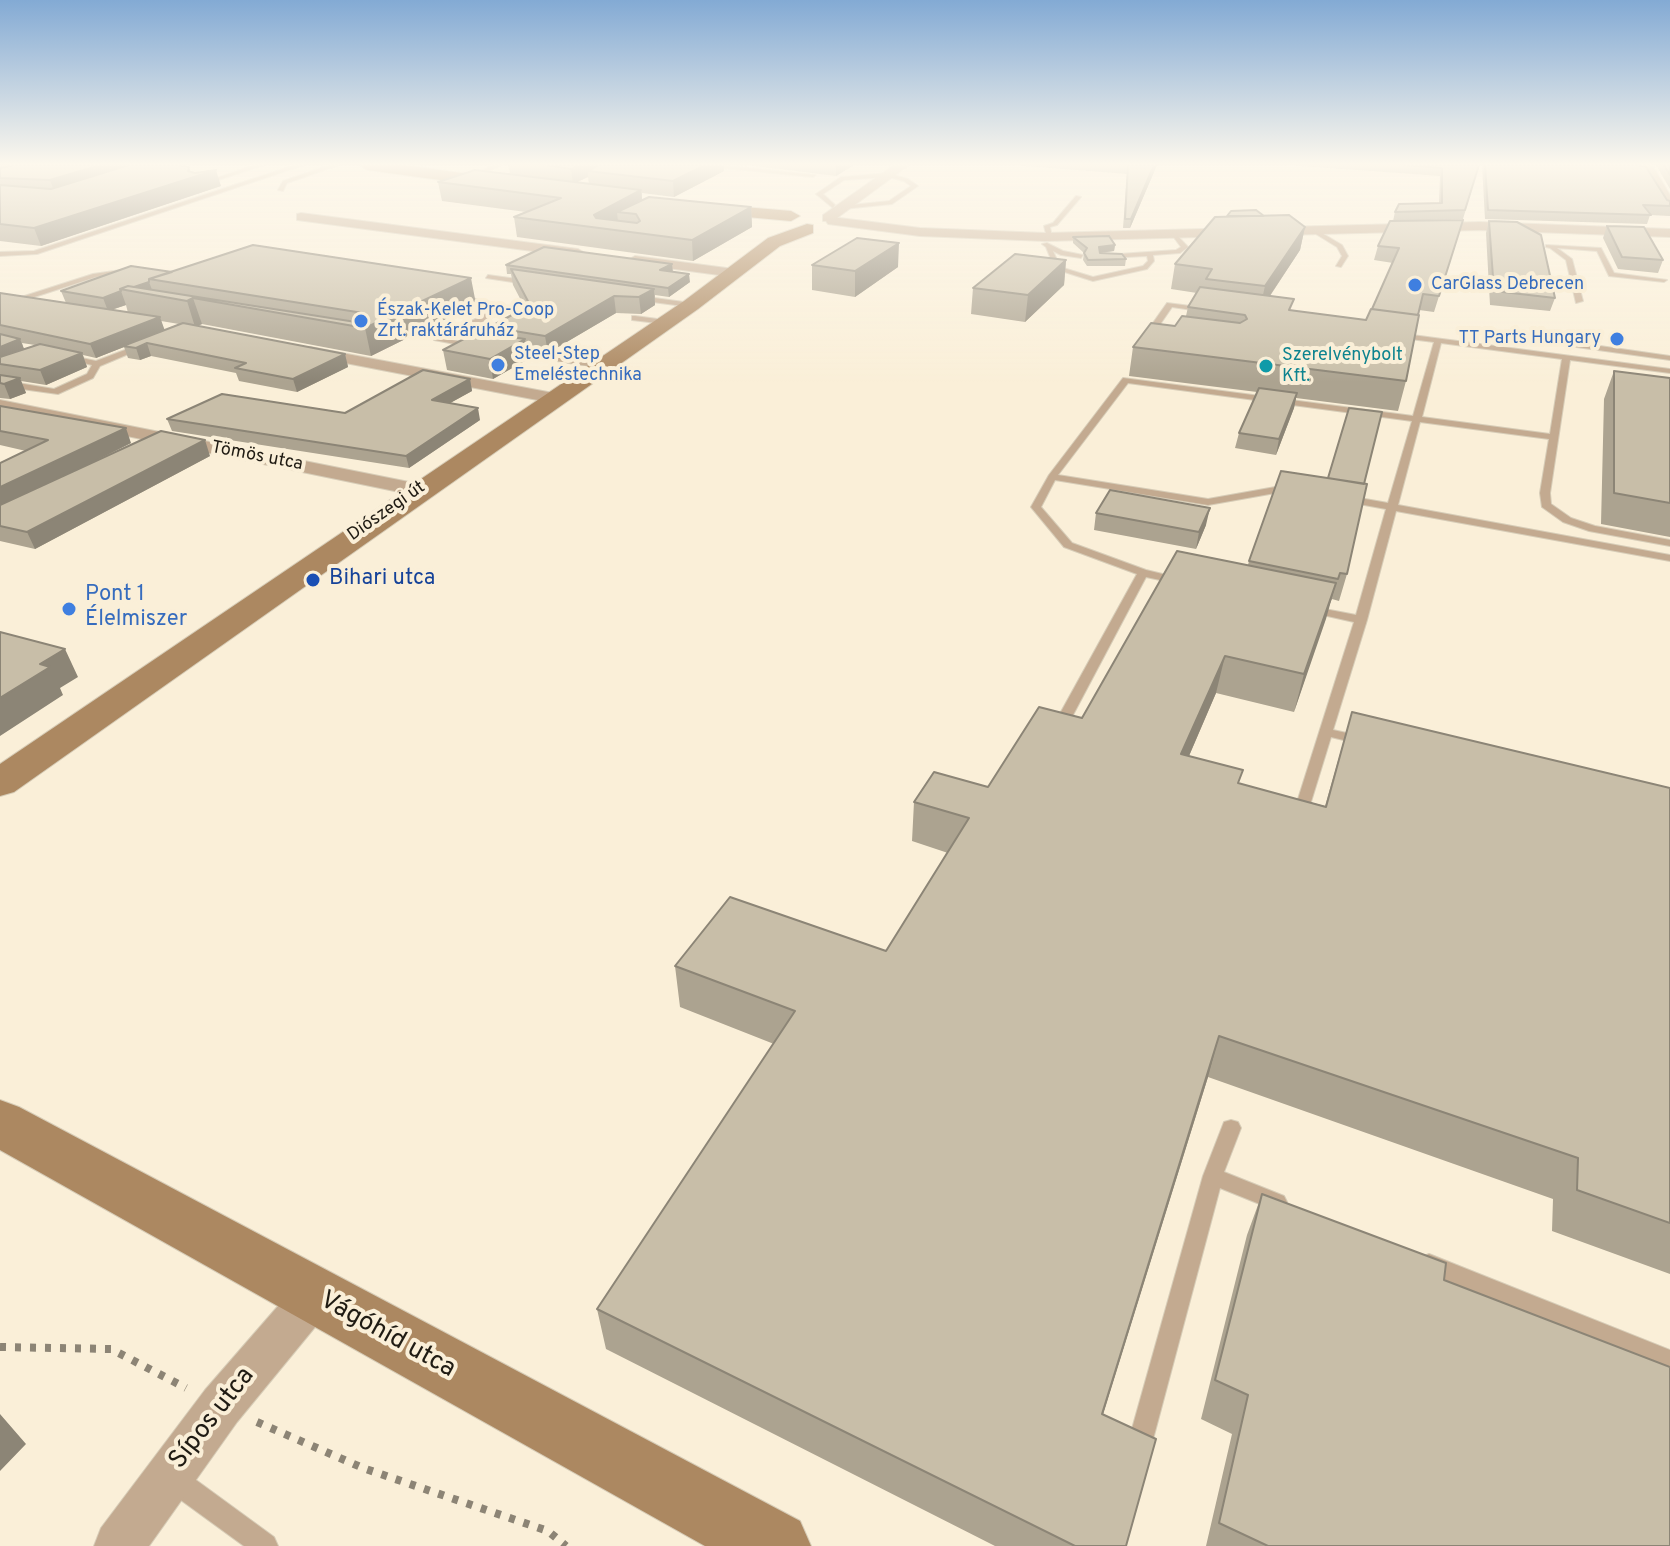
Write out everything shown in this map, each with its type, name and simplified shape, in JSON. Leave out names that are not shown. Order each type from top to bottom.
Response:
[{"type":"main road","name":"Diószegi út","points":[[0,783],[785,237]]},
{"type":"main road","name":"Vágóhíd utca","points":[[0,1123],[775,1546]]},
{"type":"street","points":[[455,237],[591,255]]},
{"type":"street","points":[[1004,237],[1046,240],[1120,237]]},
{"type":"street","points":[[622,259],[734,273]]},
{"type":"street","points":[[293,349],[497,385],[553,398]]},
{"type":"street","name":"Tömös utca","points":[[0,405],[419,490]]},
{"type":"street","points":[[137,452],[164,438]]},
{"type":"street","name":"Sípos utca","points":[[119,1546],[221,1406],[314,1296]]},
{"type":"lane","points":[[0,254],[35,253],[83,237]]},
{"type":"lane","points":[[1102,256],[1150,255],[1182,250],[1185,247],[1177,237]]},
{"type":"lane","points":[[1325,237],[1340,246],[1345,256],[1339,266]]},
{"type":"lane","points":[[1530,237],[1569,259],[1579,301]]},
{"type":"lane","points":[[1046,240],[1057,268],[1093,279],[1145,268],[1151,261],[1150,255]]},
{"type":"lane","points":[[1046,240],[1081,256]]},
{"type":"lane","points":[[1548,246],[1599,249],[1611,275],[1664,280]]},
{"type":"lane","points":[[32,303],[12,300],[95,275],[150,271]]},
{"type":"lane","points":[[488,277],[546,285]]},
{"type":"lane","points":[[449,294],[500,306],[496,312],[438,340],[485,348]]},
{"type":"lane","points":[[633,297],[691,305]]},
{"type":"lane","points":[[1141,346],[1170,305],[1218,311]]},
{"type":"lane","points":[[635,318],[665,322]]},
{"type":"lane","points":[[1150,334],[1164,336]]},
{"type":"lane","points":[[1391,334],[1670,371]]},
{"type":"lane","points":[[59,355],[97,364],[157,341]]},
{"type":"lane","points":[[1295,832],[1361,620],[1438,341]]},
{"type":"lane","points":[[1565,343],[1670,358]]},
{"type":"lane","points":[[501,350],[600,366]]},
{"type":"lane","points":[[1566,358],[1546,505],[1567,520],[1593,529],[1670,543]]},
{"type":"lane","points":[[0,383],[55,392],[90,376],[97,364]]},
{"type":"lane","points":[[1190,583],[1143,573],[1068,545],[1036,507],[1052,477],[1126,380],[1553,437]]},
{"type":"lane","points":[[1052,477],[1208,502],[1281,489],[1309,493]]},
{"type":"lane","points":[[1337,497],[1670,558]]},
{"type":"lane","points":[[1058,730],[1143,573]]},
{"type":"lane","points":[[1299,607],[1361,620]]},
{"type":"lane","points":[[1326,732],[1371,743]]},
{"type":"lane","points":[[1140,1443],[1213,1176],[1231,1128]]},
{"type":"lane","points":[[1213,1176],[1301,1212]]},
{"type":"lane","points":[[1404,1254],[1670,1361]]},
{"type":"lane","points":[[169,1476],[265,1546]]},
{"type":"path","points":[[0,1347],[111,1349],[221,1406],[363,1468],[548,1531],[566,1546]]},
{"type":"building","points":[[1073,237],[1110,237],[1115,245],[1099,247],[1100,253],[1122,254],[1126,259],[1088,260],[1084,253],[1087,248]]},
{"type":"building","points":[[1198,237],[1298,237],[1265,286],[1206,279],[1212,269],[1175,264]]},
{"type":"building","points":[[1382,237],[1458,237],[1439,296],[1423,294],[1418,315],[1372,309],[1399,248],[1378,246]]},
{"type":"building","points":[[1490,237],[1541,237],[1555,298],[1494,291]]},
{"type":"building","points":[[1612,237],[1650,237],[1663,260],[1622,257]]},
{"type":"building","points":[[857,238],[899,243],[855,271],[812,265]]},
{"type":"building","points":[[253,245],[471,278],[365,328],[193,298],[187,301],[120,289],[128,286],[362,323],[366,320],[363,313],[149,279]]},
{"type":"building","points":[[544,247],[672,264],[660,270],[689,274],[668,288],[506,265]]},
{"type":"building","points":[[1015,254],[1066,260],[1028,295],[973,288]]},
{"type":"building","points":[[131,266],[172,272],[134,287],[120,289],[103,298],[61,291]]},
{"type":"building","points":[[511,269],[654,289],[639,297],[614,296],[545,336],[490,327],[530,305]]},
{"type":"building","points":[[1200,287],[1294,299],[1289,310],[1366,320],[1371,309],[1419,315],[1406,381],[1133,347],[1151,323],[1175,326],[1182,316],[1240,323],[1247,319],[1245,315],[1188,307]]},
{"type":"building","points":[[0,293],[160,317],[90,344],[0,325]]},
{"type":"building","points":[[183,323],[345,354],[293,379],[235,368],[246,363],[147,343],[136,348],[123,346]]},
{"type":"building","points":[[477,332],[525,339],[490,359],[443,350]]},
{"type":"building","points":[[0,334],[20,339],[0,347]]},
{"type":"building","points":[[40,344],[82,353],[40,370],[0,364],[0,357]]},
{"type":"building","points":[[423,370],[470,379],[432,400],[478,408],[406,456],[167,419],[222,394],[345,413]]},
{"type":"building","points":[[1614,371],[1670,378],[1670,503],[1614,493]]},
{"type":"building","points":[[0,375],[20,378],[4,384],[0,383]]},
{"type":"building","points":[[1259,388],[1297,393],[1279,439],[1239,433]]},
{"type":"building","points":[[0,406],[126,428],[0,487],[0,463],[48,440],[0,431]]},
{"type":"building","points":[[1349,408],[1382,412],[1364,484],[1328,478]]},
{"type":"building","points":[[161,431],[205,440],[27,532],[0,526],[0,505]]},
{"type":"building","points":[[1281,471],[1367,484],[1347,574],[1340,573],[1338,579],[1249,561]]},
{"type":"building","points":[[1110,490],[1210,508],[1199,532],[1096,513]]},
{"type":"building","points":[[1177,551],[1336,583],[1304,674],[1225,656],[1181,754],[1243,770],[1238,783],[1326,807],[1352,712],[1670,788],[1670,1223],[1577,1190],[1578,1158],[1219,1036],[1102,1414],[1156,1439],[1126,1546],[1075,1546],[597,1309],[795,1011],[675,966],[730,897],[886,951],[969,818],[914,802],[934,772],[988,787],[1039,707],[1082,718]]},
{"type":"building","points":[[0,632],[65,649],[40,664],[50,667],[0,698]]},
{"type":"building","points":[[1262,1194],[1446,1263],[1444,1280],[1670,1367],[1670,1546],[1268,1546],[1219,1523],[1248,1395],[1215,1380]]},
{"type":"place","name":"CarGlass Debrecen","points":[[1415,285]]},
{"type":"place","name":"Észak-Kelet Pro-Coop Zrt. raktáráruház","points":[[361,321]]},
{"type":"place","name":"TT Parts Hungary","points":[[1617,339]]},
{"type":"place","name":"Steel-Step Emeléstechnika","points":[[498,365]]},
{"type":"place","name":"Szerelvénybolt Kft.","points":[[1266,366]]},
{"type":"place","name":"Bihari utca","points":[[313,580]]},
{"type":"place","name":"Pont 1 Élelmiszer","points":[[69,609]]}]
